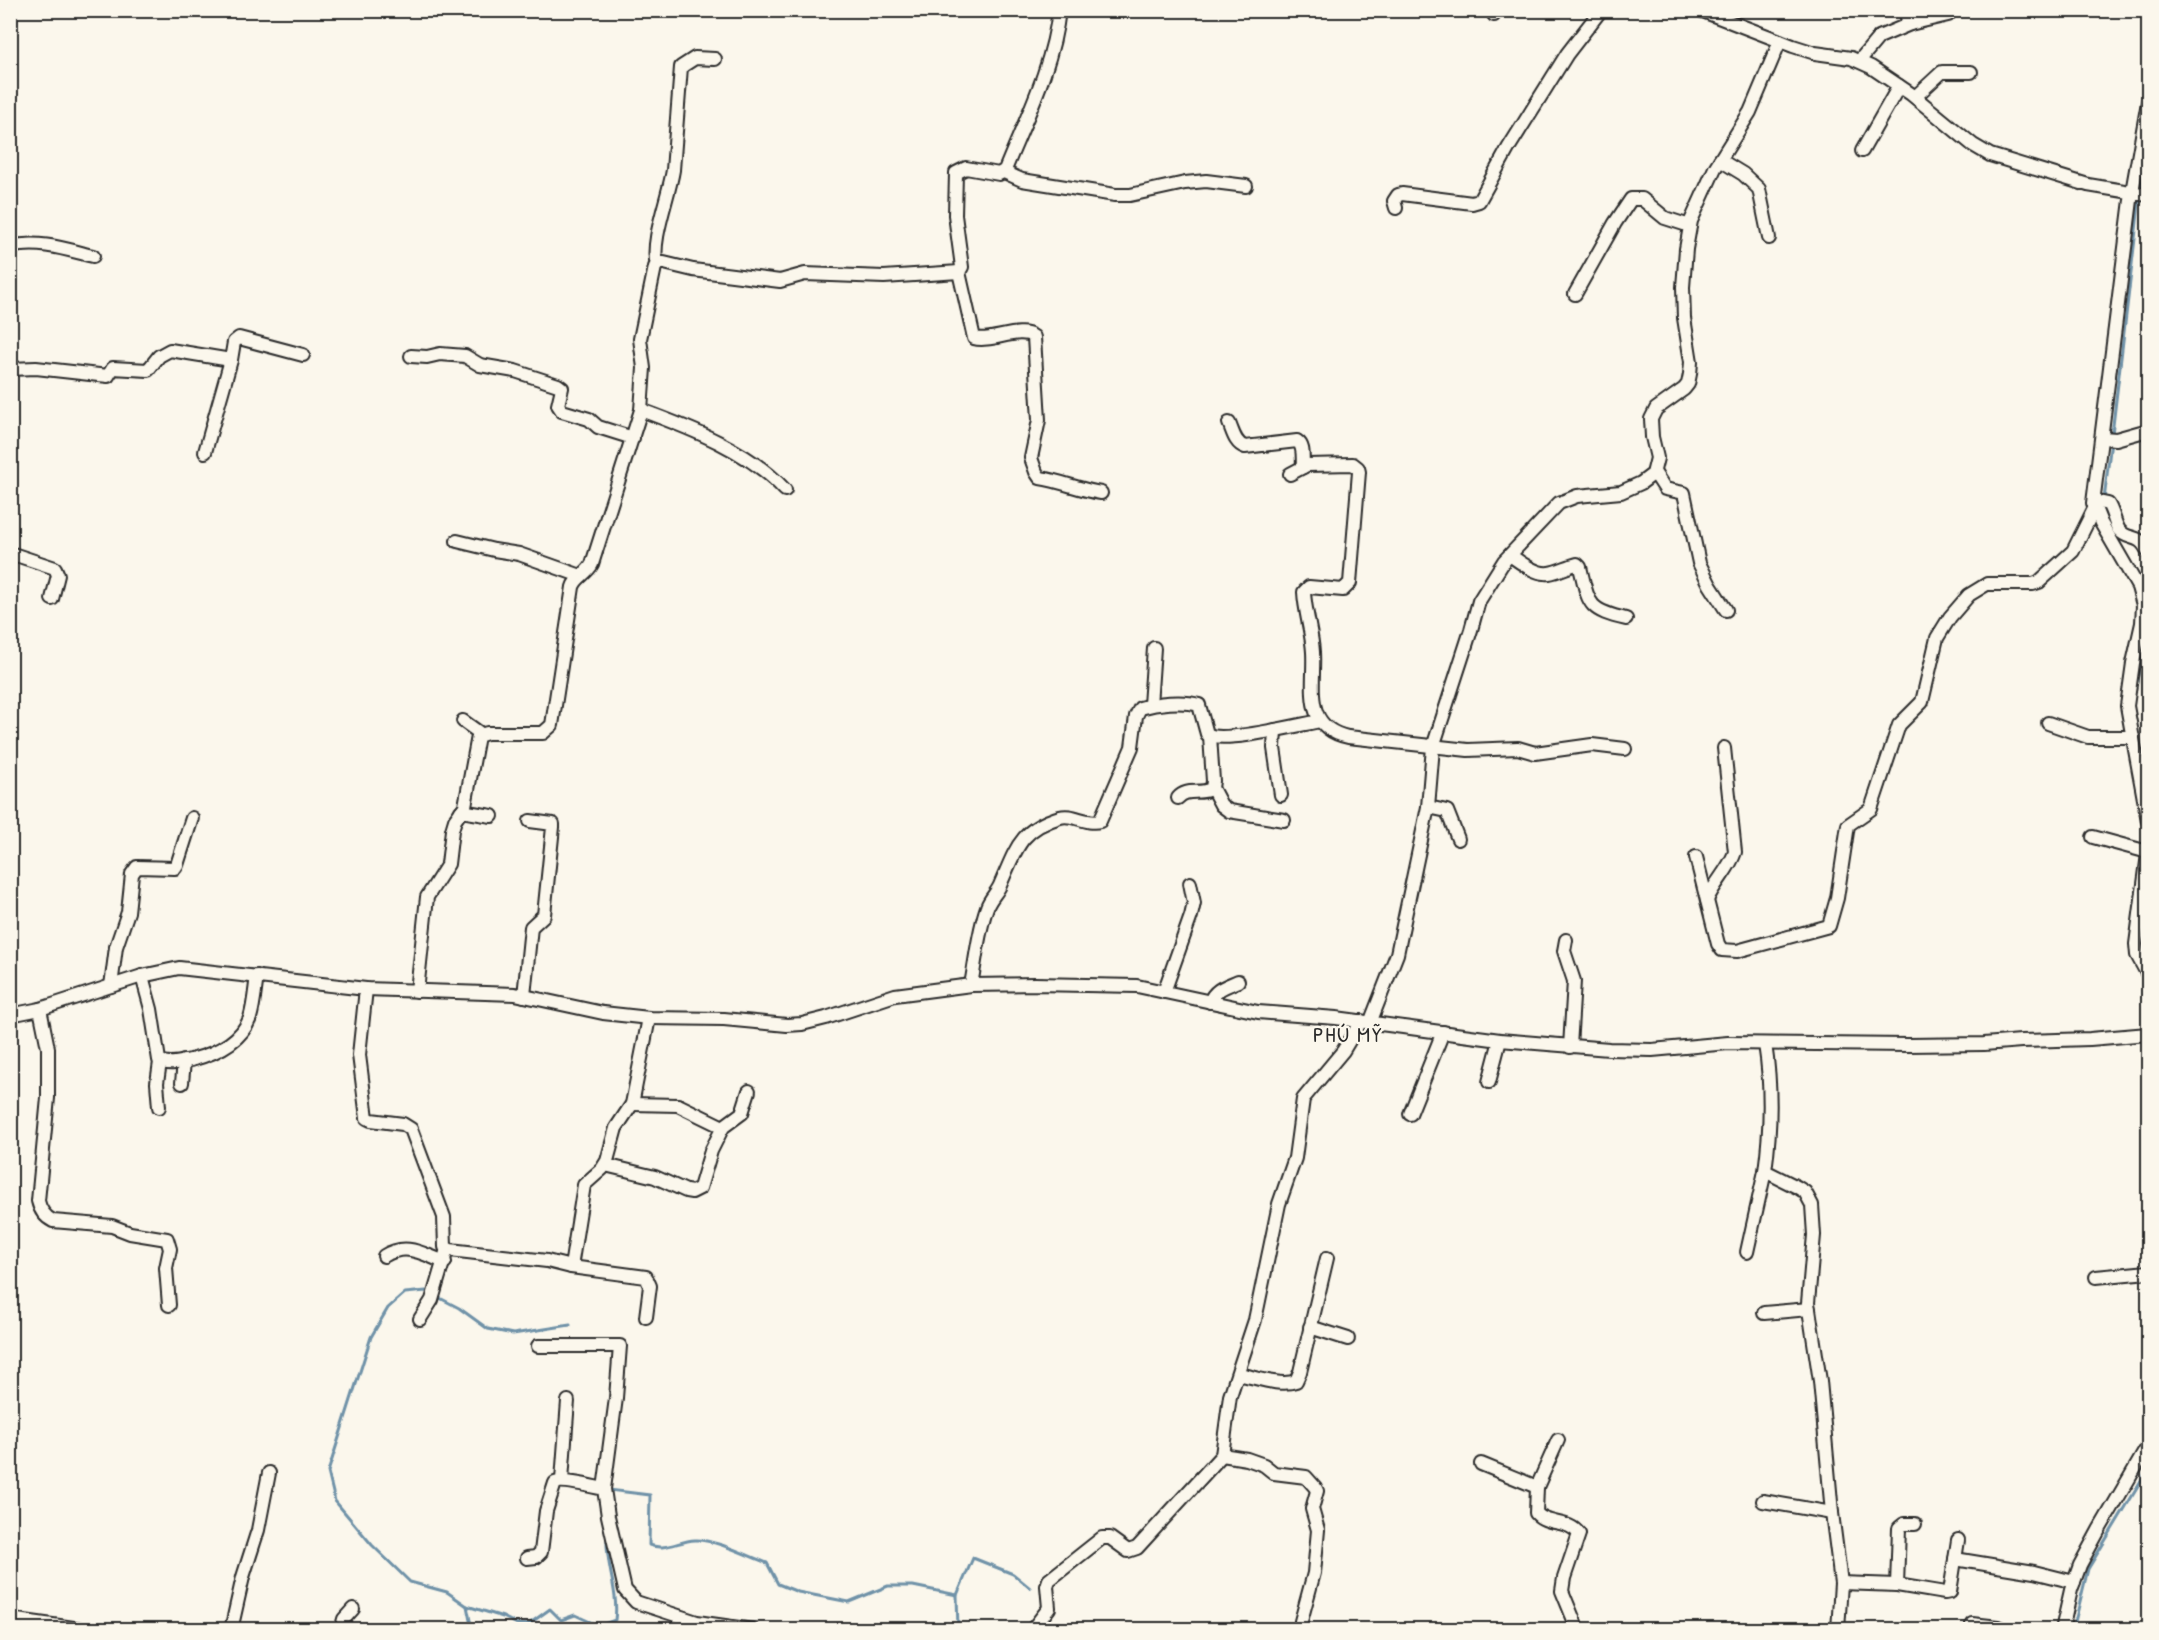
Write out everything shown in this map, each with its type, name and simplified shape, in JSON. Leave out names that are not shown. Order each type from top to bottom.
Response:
[{"type":"street","points":[[1004,172],[1046,69],[1058,26],[1059,10]]},
{"type":"street","points":[[1396,208],[1394,201],[1398,195],[1402,194],[1472,203],[1479,201],[1509,147],[1568,54],[1601,10]]},
{"type":"street","points":[[1700,10],[1815,53],[1858,61],[1915,97],[1973,145],[1990,154],[2088,185],[2140,193]]},
{"type":"street","points":[[1904,10],[1910,24]]},
{"type":"street","points":[[1858,61],[1879,37],[1910,24],[1948,15]]},
{"type":"street","points":[[1032,1629],[1049,1608],[1047,1586],[1049,1580],[1102,1538],[1110,1539],[1128,1551],[1137,1548],[1222,1455],[1230,1396],[1255,1320],[1280,1204],[1295,1158],[1303,1100],[1365,1022],[1397,954],[1428,807],[1433,747],[1479,601],[1491,578],[1559,503],[1577,496],[1621,492],[1641,483],[1654,472],[1657,458],[1652,419],[1656,409],[1684,389],[1688,384],[1690,374],[1690,350],[1683,299],[1685,258],[1690,226],[1720,160],[1750,112],[1780,41]]},
{"type":"street","points":[[463,721],[481,734],[543,733],[550,728],[574,583],[589,570],[592,564],[641,410],[644,368],[640,339],[651,279],[657,265],[654,249],[671,186],[681,67],[695,58],[715,59]]},
{"type":"street","points":[[1915,97],[1942,72],[1971,72]]},
{"type":"street","points":[[1862,151],[1899,86]]},
{"type":"street","points":[[1696,857],[1719,944],[1725,951],[1737,951],[1829,927],[1837,898],[1848,825],[1871,809],[1899,725],[1922,702],[1938,635],[1969,595],[1982,586],[1992,583],[2032,584],[2039,582],[2073,551],[2098,504],[2103,438],[2140,193],[2148,102]]},
{"type":"street","points":[[1720,160],[1743,174],[1759,189],[1770,238]]},
{"type":"street","points":[[1101,493],[1040,478],[1038,475],[1031,458],[1039,420],[1034,337],[1027,333],[984,340],[974,338],[959,272],[962,267],[955,215],[956,173],[966,168],[995,174],[1004,172],[1022,180],[1115,195],[1130,195],[1185,183],[1206,181],[1246,186]]},
{"type":"street","points":[[1575,294],[1631,199],[1642,199],[1665,218],[1690,226]]},
{"type":"street","points":[[10,247],[27,243],[48,245],[93,256]]},
{"type":"street","points":[[657,265],[664,263],[693,270],[780,281],[805,274],[884,277],[959,272]]},
{"type":"street","points":[[205,452],[234,342],[239,338],[303,355]]},
{"type":"street","points":[[10,369],[36,368],[108,376],[113,368],[148,370],[159,356],[170,350],[231,360]]},
{"type":"street","points":[[411,356],[427,357],[440,354],[465,356],[480,365],[514,371],[558,384],[561,388],[558,405],[562,411],[590,420],[598,427],[633,438]]},
{"type":"street","points":[[641,410],[683,426],[746,457],[773,477],[785,490]]},
{"type":"street","points":[[1229,423],[1236,439],[1240,445],[1245,447],[1297,441],[1302,448],[1303,466]]},
{"type":"street","points":[[2103,438],[2116,439],[2148,430]]},
{"type":"street","points":[[1290,474],[1303,466],[1353,464],[1359,472],[1350,583],[1343,590],[1309,587],[1304,592],[1305,614],[1313,653],[1311,693],[1320,722]]},
{"type":"street","points":[[1654,472],[1665,489],[1684,493],[1699,563],[1726,610]]},
{"type":"street","points":[[2098,504],[2110,506],[2120,530],[2142,541],[2148,552]]},
{"type":"street","points":[[2098,504],[2138,587],[2143,605],[2142,623],[2127,700],[2133,737],[2144,768],[2148,821]]},
{"type":"street","points":[[457,541],[519,554],[581,576]]},
{"type":"street","points":[[10,553],[57,570],[58,575],[52,599]]},
{"type":"street","points":[[1510,555],[1521,563],[1545,573],[1552,573],[1577,564],[1580,567],[1592,606],[1601,612],[1626,619]]},
{"type":"street","points":[[1149,705],[1154,648]]},
{"type":"street","points":[[971,985],[987,905],[998,892],[1018,844],[1029,832],[1058,818],[1066,816],[1092,823],[1100,821],[1132,747],[1136,716],[1140,708],[1149,705],[1190,702],[1199,705],[1207,734],[1210,736],[1212,788],[1221,805],[1229,811],[1284,820]]},
{"type":"street","points":[[1210,736],[1275,730],[1320,722],[1343,736],[1433,747],[1485,751],[1518,747],[1535,753],[1592,745],[1625,749]]},
{"type":"street","points":[[2048,723],[2088,736],[2133,737]]},
{"type":"street","points":[[1275,730],[1274,748],[1281,795]]},
{"type":"street","points":[[417,991],[427,897],[447,868],[452,830],[467,799],[476,743],[481,734]]},
{"type":"street","points":[[1707,900],[1735,852],[1724,748]]},
{"type":"street","points":[[1179,798],[1186,792],[1207,792],[1212,788]]},
{"type":"street","points":[[1428,807],[1447,811],[1458,838]]},
{"type":"street","points":[[461,811],[492,816]]},
{"type":"street","points":[[111,986],[116,947],[128,912],[132,874],[137,867],[175,868],[192,818]]},
{"type":"street","points":[[524,996],[531,927],[544,915],[553,827],[549,822],[531,821]]},
{"type":"street","points":[[2093,837],[2148,853],[2136,944],[2137,955],[2148,975]]},
{"type":"street","points":[[1164,992],[1194,903],[1190,883]]},
{"type":"street","points":[[1566,940],[1564,951],[1574,981],[1570,1047]]},
{"type":"street","points":[[10,1015],[40,1009],[142,976],[178,968],[366,989],[505,993],[603,1013],[649,1018],[724,1019],[795,1025],[826,1018],[895,995],[971,985],[1125,985],[1258,1012],[1365,1022],[1570,1047],[1635,1050],[1720,1043],[1984,1044],[2148,1034]]},
{"type":"street","points":[[142,976],[151,1009],[160,1062],[157,1083],[159,1107]]},
{"type":"street","points":[[160,1062],[204,1057],[234,1040],[250,1017],[257,976]]},
{"type":"street","points":[[1210,1002],[1211,997],[1218,990],[1238,981]]},
{"type":"street","points":[[366,989],[359,1055],[367,1118],[403,1124],[411,1129],[444,1217],[444,1242],[447,1249],[445,1262],[432,1300],[420,1319]]},
{"type":"street","points":[[40,1009],[48,1048],[48,1098],[38,1201],[40,1207],[53,1221],[112,1226],[130,1233],[167,1239],[170,1248],[166,1269],[170,1305]]},
{"type":"street","points":[[571,1267],[584,1185],[605,1164],[616,1128],[632,1104],[649,1018]]},
{"type":"street","points":[[1410,1113],[1443,1032]]},
{"type":"street","points":[[1489,1082],[1500,1040]]},
{"type":"street","points":[[1747,1252],[1764,1172],[1770,1122],[1770,1079],[1765,1044]]},
{"type":"street","points":[[182,1083],[184,1061]]},
{"type":"street","points":[[605,1164],[655,1176],[686,1191],[696,1191],[700,1188],[711,1151],[723,1127],[742,1113],[749,1091]]},
{"type":"street","points":[[632,1104],[678,1105],[723,1127]]},
{"type":"street","points":[[1764,1172],[1805,1192],[1812,1205],[1814,1234],[1808,1295],[1823,1410],[1841,1583],[1838,1629]]},
{"type":"street","points":[[384,1256],[393,1250],[408,1248],[445,1262]]},
{"type":"street","points":[[447,1249],[547,1261],[571,1267],[646,1277],[650,1286],[646,1317]]},
{"type":"street","points":[[1238,1374],[1290,1383],[1296,1381],[1327,1258]]},
{"type":"street","points":[[2096,1277],[2148,1272]]},
{"type":"street","points":[[1764,1312],[1809,1309]]},
{"type":"street","points":[[1310,1327],[1348,1339]]},
{"type":"street","points":[[538,1346],[620,1346],[616,1398],[604,1489],[608,1516],[626,1590],[632,1600],[697,1622],[753,1629]]},
{"type":"street","points":[[562,1480],[568,1401]]},
{"type":"street","points":[[1558,1440],[1537,1487],[1535,1507],[1538,1516],[1542,1519],[1571,1526],[1579,1534],[1562,1591],[1578,1629]]},
{"type":"street","points":[[2062,1629],[2074,1582],[2099,1530],[2148,1446]]},
{"type":"street","points":[[1222,1455],[1247,1459],[1264,1465],[1274,1473],[1306,1477],[1317,1491],[1312,1509],[1317,1530],[1315,1563],[1300,1621],[1301,1629]]},
{"type":"street","points":[[1481,1464],[1537,1487]]},
{"type":"street","points":[[231,1629],[243,1577],[258,1530],[269,1473]]},
{"type":"street","points":[[527,1558],[537,1557],[541,1552],[546,1511],[555,1483],[562,1480],[604,1489]]},
{"type":"street","points":[[1763,1501],[1832,1513]]},
{"type":"street","points":[[1897,1585],[1899,1528],[1904,1524],[1915,1524]]},
{"type":"street","points":[[1841,1583],[1897,1585],[1950,1592],[1958,1540]]},
{"type":"street","points":[[1955,1559],[2034,1572],[2074,1582]]},
{"type":"street","points":[[341,1629],[353,1609]]},
{"type":"street","points":[[10,1619],[88,1629]]},
{"type":"street","points":[[1972,1624],[2007,1629]]},
{"type":"waterway","points":[[2141,190],[2148,150]]},
{"type":"waterway","points":[[2112,434],[2140,196]]},
{"type":"waterway","points":[[2104,500],[2111,441]]},
{"type":"waterway","points":[[2104,506],[2103,513],[2120,543]]},
{"type":"waterway","points":[[2135,691],[2147,629]]},
{"type":"waterway","points":[[2148,922],[2145,956],[2148,962]]},
{"type":"waterway","points":[[430,1293],[426,1291],[405,1293],[388,1308],[371,1337],[328,1472],[335,1501],[372,1545],[410,1582],[447,1592],[467,1606],[472,1630]]},
{"type":"waterway","points":[[436,1296],[459,1308],[488,1329],[513,1334],[570,1325]]},
{"type":"waterway","points":[[2073,1630],[2088,1569],[2148,1470]]},
{"type":"waterway","points":[[609,1493],[609,1490],[650,1495],[649,1545],[661,1547],[695,1540],[722,1545],[767,1563],[778,1584],[798,1592],[849,1602],[888,1586],[913,1586],[957,1595]]},
{"type":"waterway","points":[[467,1606],[503,1617],[517,1624],[529,1624],[550,1609],[561,1620],[575,1615],[599,1626],[615,1620],[616,1609],[607,1536]]},
{"type":"waterway","points":[[958,1630],[957,1595],[973,1558],[1013,1574],[1030,1588]]},
{"type":"district","name":"PHÚ MỸ","points":[[1348,1034]]}]
